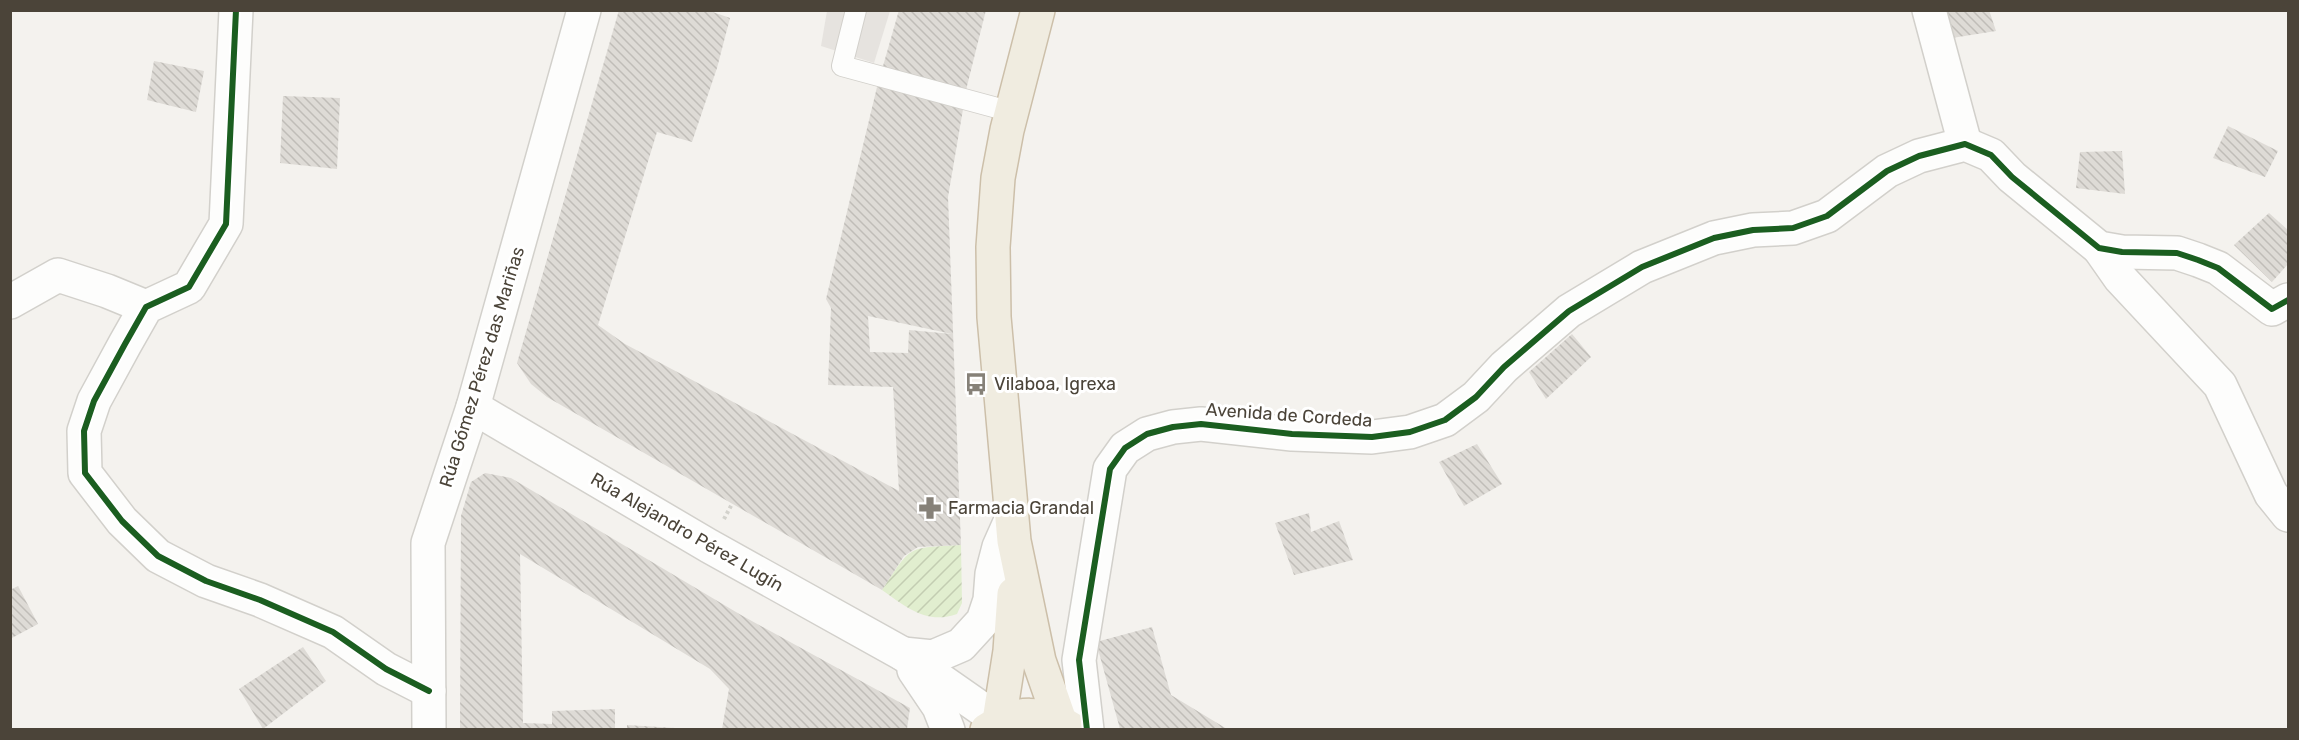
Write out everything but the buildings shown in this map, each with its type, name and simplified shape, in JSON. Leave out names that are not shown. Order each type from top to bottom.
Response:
[{"type":"highway","points":[[1038,10],[1012,111],[998,178],[993,247],[994,317],[1013,531],[1039,661],[1074,727]]},
{"type":"highway","points":[[993,725],[1010,651],[1013,531]]},
{"type":"highway","points":[[993,725],[1019,715],[1040,715],[1074,727]]},
{"type":"street","points":[[236,10],[226,224],[189,287],[146,307],[94,401],[84,431],[84,473],[122,521],[158,556],[206,581],[260,600],[333,632],[386,669],[429,691]]},
{"type":"street","name":"Rúa Gómez Pérez das Mariñas","points":[[429,729],[428,543],[473,407],[584,10]]},
{"type":"street","points":[[1929,10],[1965,144],[1991,155],[2012,177],[2099,248],[2120,278],[2220,385],[2271,494],[2289,515]]},
{"type":"street","name":"Avenida de Cordeda","points":[[1074,727],[1080,651],[1110,469],[1125,448],[1148,434],[1201,424],[1292,434],[1372,437],[1410,432],[1444,420],[1476,397],[1504,367],[1569,311],[1642,267],[1714,238],[1753,230],[1793,228],[1827,216],[1887,171],[1919,156],[1965,144]]},
{"type":"street","points":[[2099,248],[2122,252],[2177,253],[2218,268],[2272,309],[2289,300]]},
{"type":"street","points":[[10,302],[58,275],[146,307]]},
{"type":"street","name":"Rúa Alejandro Pérez Lugín","points":[[473,407],[710,546],[903,654],[993,725]]},
{"type":"street","name":"Rúa Alejandro Pérez Lugín","points":[[903,654],[933,657],[961,645],[983,621],[990,600],[992,574],[999,547],[1013,531]]},
{"type":"street","name":"Rúa Alejandro Pérez Lugín","points":[[903,654],[939,706],[948,729]]},
{"type":"lane","points":[[856,10],[842,66],[1012,111]]},
{"type":"green space","points":[[961,545],[962,603],[957,614],[946,617],[926,616],[908,608],[882,590],[899,564],[912,552],[930,547]]},
{"type":"shaded area","points":[[827,11],[890,11],[874,63],[821,46]]},
{"type":"cycle path","points":[[236,10],[226,224],[189,287],[146,307],[125,344],[94,401],[84,431],[85,473],[122,521],[158,556],[206,581],[260,600],[333,632],[386,669],[429,691]]},
{"type":"cycle path","points":[[1087,730],[1079,660],[1110,469],[1125,448],[1147,434],[1173,427],[1201,424],[1292,434],[1372,437],[1410,432],[1445,420],[1476,397],[1504,367],[1569,311],[1642,267],[1714,238],[1753,230],[1793,228],[1827,216],[1887,171],[1919,156],[1965,144],[1991,155],[2012,177],[2099,248],[2122,252],[2177,253],[2218,268],[2272,309],[2288,300]]},
{"type":"place","name":"Vilaboa, Igrexa","points":[[976,384]]},
{"type":"place","name":"Farmacia Grandal","points":[[930,508]]}]
